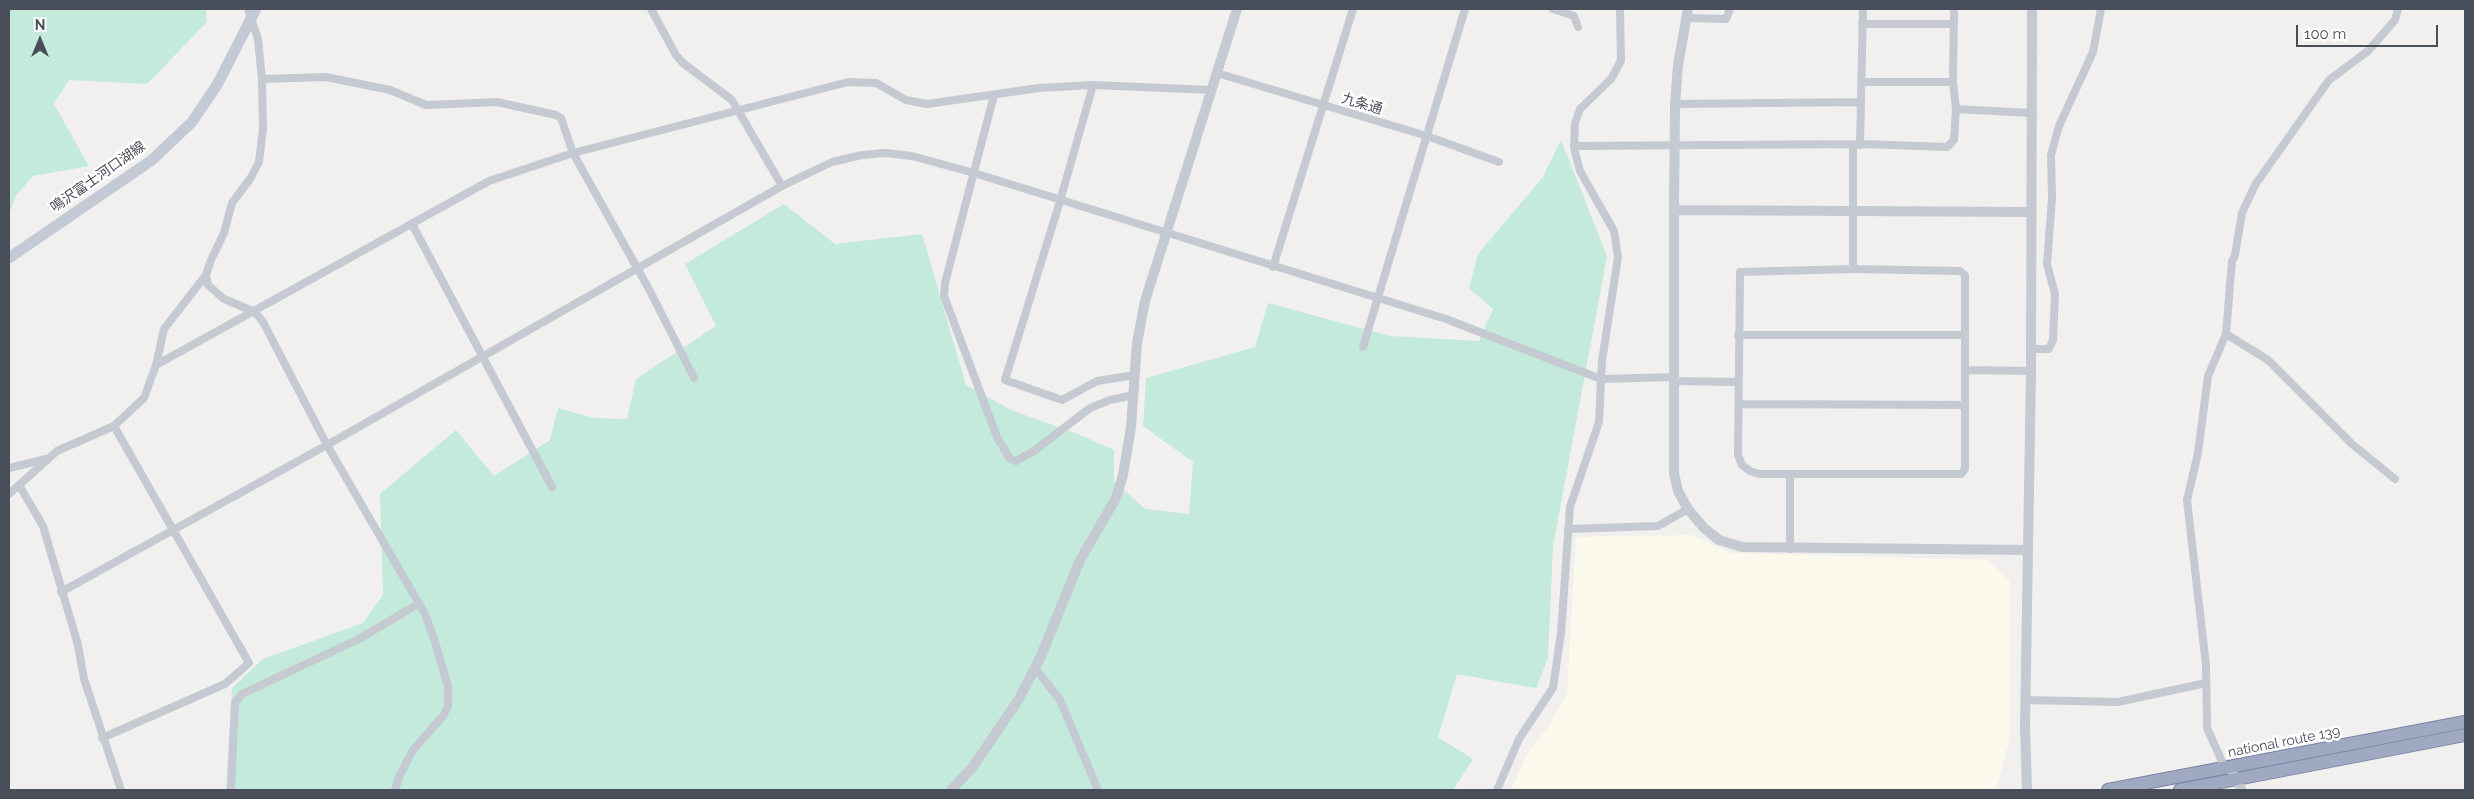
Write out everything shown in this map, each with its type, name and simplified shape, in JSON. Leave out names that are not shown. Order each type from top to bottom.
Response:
[{"type":"highway","name":"national route 139","points":[[2108,790],[2465,722]]},
{"type":"highway","name":"national route 139","points":[[2180,790],[2240,785],[2465,735]]},
{"type":"main road","name":"鳴沢富士河口湖線","points":[[9,258],[152,160],[192,122],[217,85],[249,14],[256,9]]},
{"type":"street","points":[[651,9],[676,56],[682,63],[732,100],[782,186]]},
{"type":"street","points":[[951,790],[972,768],[998,730],[1035,668],[1080,560],[1116,498],[1127,451],[1134,395],[1137,343],[1145,301],[1237,9]]},
{"type":"street","points":[[1273,267],[1353,9]]},
{"type":"street","points":[[1363,348],[1465,9]]},
{"type":"street","points":[[1554,9],[1574,16],[1578,27]]},
{"type":"street","points":[[1496,790],[1519,739],[1553,688],[1561,633],[1570,507],[1599,422],[1602,361],[1618,257],[1614,231],[1580,171],[1574,146],[1575,124],[1580,109],[1612,79],[1621,61],[1620,9]]},
{"type":"street","points":[[1730,9],[1726,19],[1687,13],[1678,65],[1674,146],[1674,473],[1678,491],[1688,509],[1704,528],[1719,540],[1742,547],[2028,550]]},
{"type":"street","points":[[1853,270],[1853,211],[1856,145],[1861,102],[1862,24],[1864,9]]},
{"type":"street","points":[[1574,146],[1948,146],[1954,140],[1956,109],[1954,9]]},
{"type":"street","points":[[2027,790],[2025,700],[2031,371],[2032,9]]},
{"type":"street","points":[[2031,349],[2049,349],[2053,340],[2055,294],[2047,264],[2052,198],[2051,155],[2059,126],[2093,52],[2101,9]]},
{"type":"street","points":[[2240,785],[2225,768],[2207,728],[2206,683],[2187,500],[2198,454],[2208,376],[2226,334],[2232,261],[2235,255],[2242,213],[2255,184],[2328,80],[2368,51],[2395,20],[2398,9]]},
{"type":"street","points":[[9,494],[57,451],[114,426],[144,398],[156,365],[164,329],[206,275],[210,260],[224,233],[232,203],[250,180],[259,162],[263,129],[262,79],[258,39],[249,14]]},
{"type":"street","points":[[1862,24],[1954,24]]},
{"type":"street","name":"九条通","points":[[1217,73],[1427,136],[1498,162]]},
{"type":"street","points":[[262,79],[326,77],[390,90],[426,105],[497,102],[556,115],[561,118],[573,153],[637,268],[694,378]]},
{"type":"street","points":[[156,365],[489,181],[573,153],[848,82],[876,83],[906,100],[927,104],[1039,88],[1093,85],[1212,90]]},
{"type":"street","points":[[1861,82],[1954,82]]},
{"type":"street","points":[[1093,85],[1060,201],[1005,380],[1062,400],[1097,380],[1135,375]]},
{"type":"street","points":[[994,94],[944,283],[944,296],[997,437],[1010,459],[1016,461],[1090,408],[1110,400],[1134,395]]},
{"type":"street","points":[[1675,104],[1861,102]]},
{"type":"street","points":[[1956,109],[2031,112]]},
{"type":"street","points":[[62,592],[327,445],[782,186],[832,162],[862,155],[885,153],[912,156],[974,173],[1166,234],[1446,319],[1560,365],[1601,379],[1674,379],[1738,382]]},
{"type":"street","points":[[1674,210],[2030,212]]},
{"type":"street","points":[[412,224],[552,487]]},
{"type":"street","points":[[1960,271],[1965,275],[1965,469],[1961,474],[1759,474],[1750,471],[1742,465],[1738,455],[1738,334],[1740,272],[1960,271]]},
{"type":"street","points":[[206,275],[208,285],[224,299],[255,312],[263,322],[327,445],[418,604],[434,639],[448,686],[448,706],[442,716],[413,750],[399,777],[395,790]]},
{"type":"street","points":[[1738,334],[1965,336]]},
{"type":"street","points":[[2226,334],[2268,360],[2352,444],[2395,479]]},
{"type":"street","points":[[1965,370],[2031,371]]},
{"type":"street","points":[[1738,404],[1965,405]]},
{"type":"street","points":[[102,738],[225,684],[249,663],[114,426]]},
{"type":"street","points":[[9,468],[48,459]]},
{"type":"street","points":[[1790,474],[1790,549]]},
{"type":"street","points":[[18,485],[43,526],[102,738],[121,790]]},
{"type":"street","points":[[1568,529],[1658,526],[1688,509]]},
{"type":"street","points":[[231,790],[235,703],[242,694],[359,639],[418,604]]},
{"type":"street","points":[[1035,668],[1060,700],[1098,790]]},
{"type":"street","points":[[2025,700],[2118,702],[2206,683]]},
{"type":"shaded area","points":[[1692,535],[1731,553],[1988,560],[2010,581],[2010,738],[1996,790],[1511,790],[1528,752],[1550,724],[1567,693],[1576,537]]},
{"type":"green space","points":[[9,9],[206,9],[207,22],[147,84],[69,80],[54,104],[89,166],[33,176],[16,196],[9,214]]},
{"type":"green space","points":[[1561,140],[1607,256],[1553,546],[1548,658],[1536,688],[1457,674],[1438,737],[1473,759],[1453,790],[226,790],[232,688],[263,659],[363,623],[383,595],[380,494],[456,430],[494,476],[550,440],[558,408],[593,418],[627,419],[636,379],[716,326],[685,264],[784,204],[835,244],[922,234],[966,385],[1011,410],[1083,436],[1114,450],[1114,481],[1145,509],[1189,514],[1193,462],[1143,426],[1146,378],[1255,347],[1268,303],[1390,336],[1479,341],[1493,309],[1469,288],[1478,254],[1543,177]]}]
